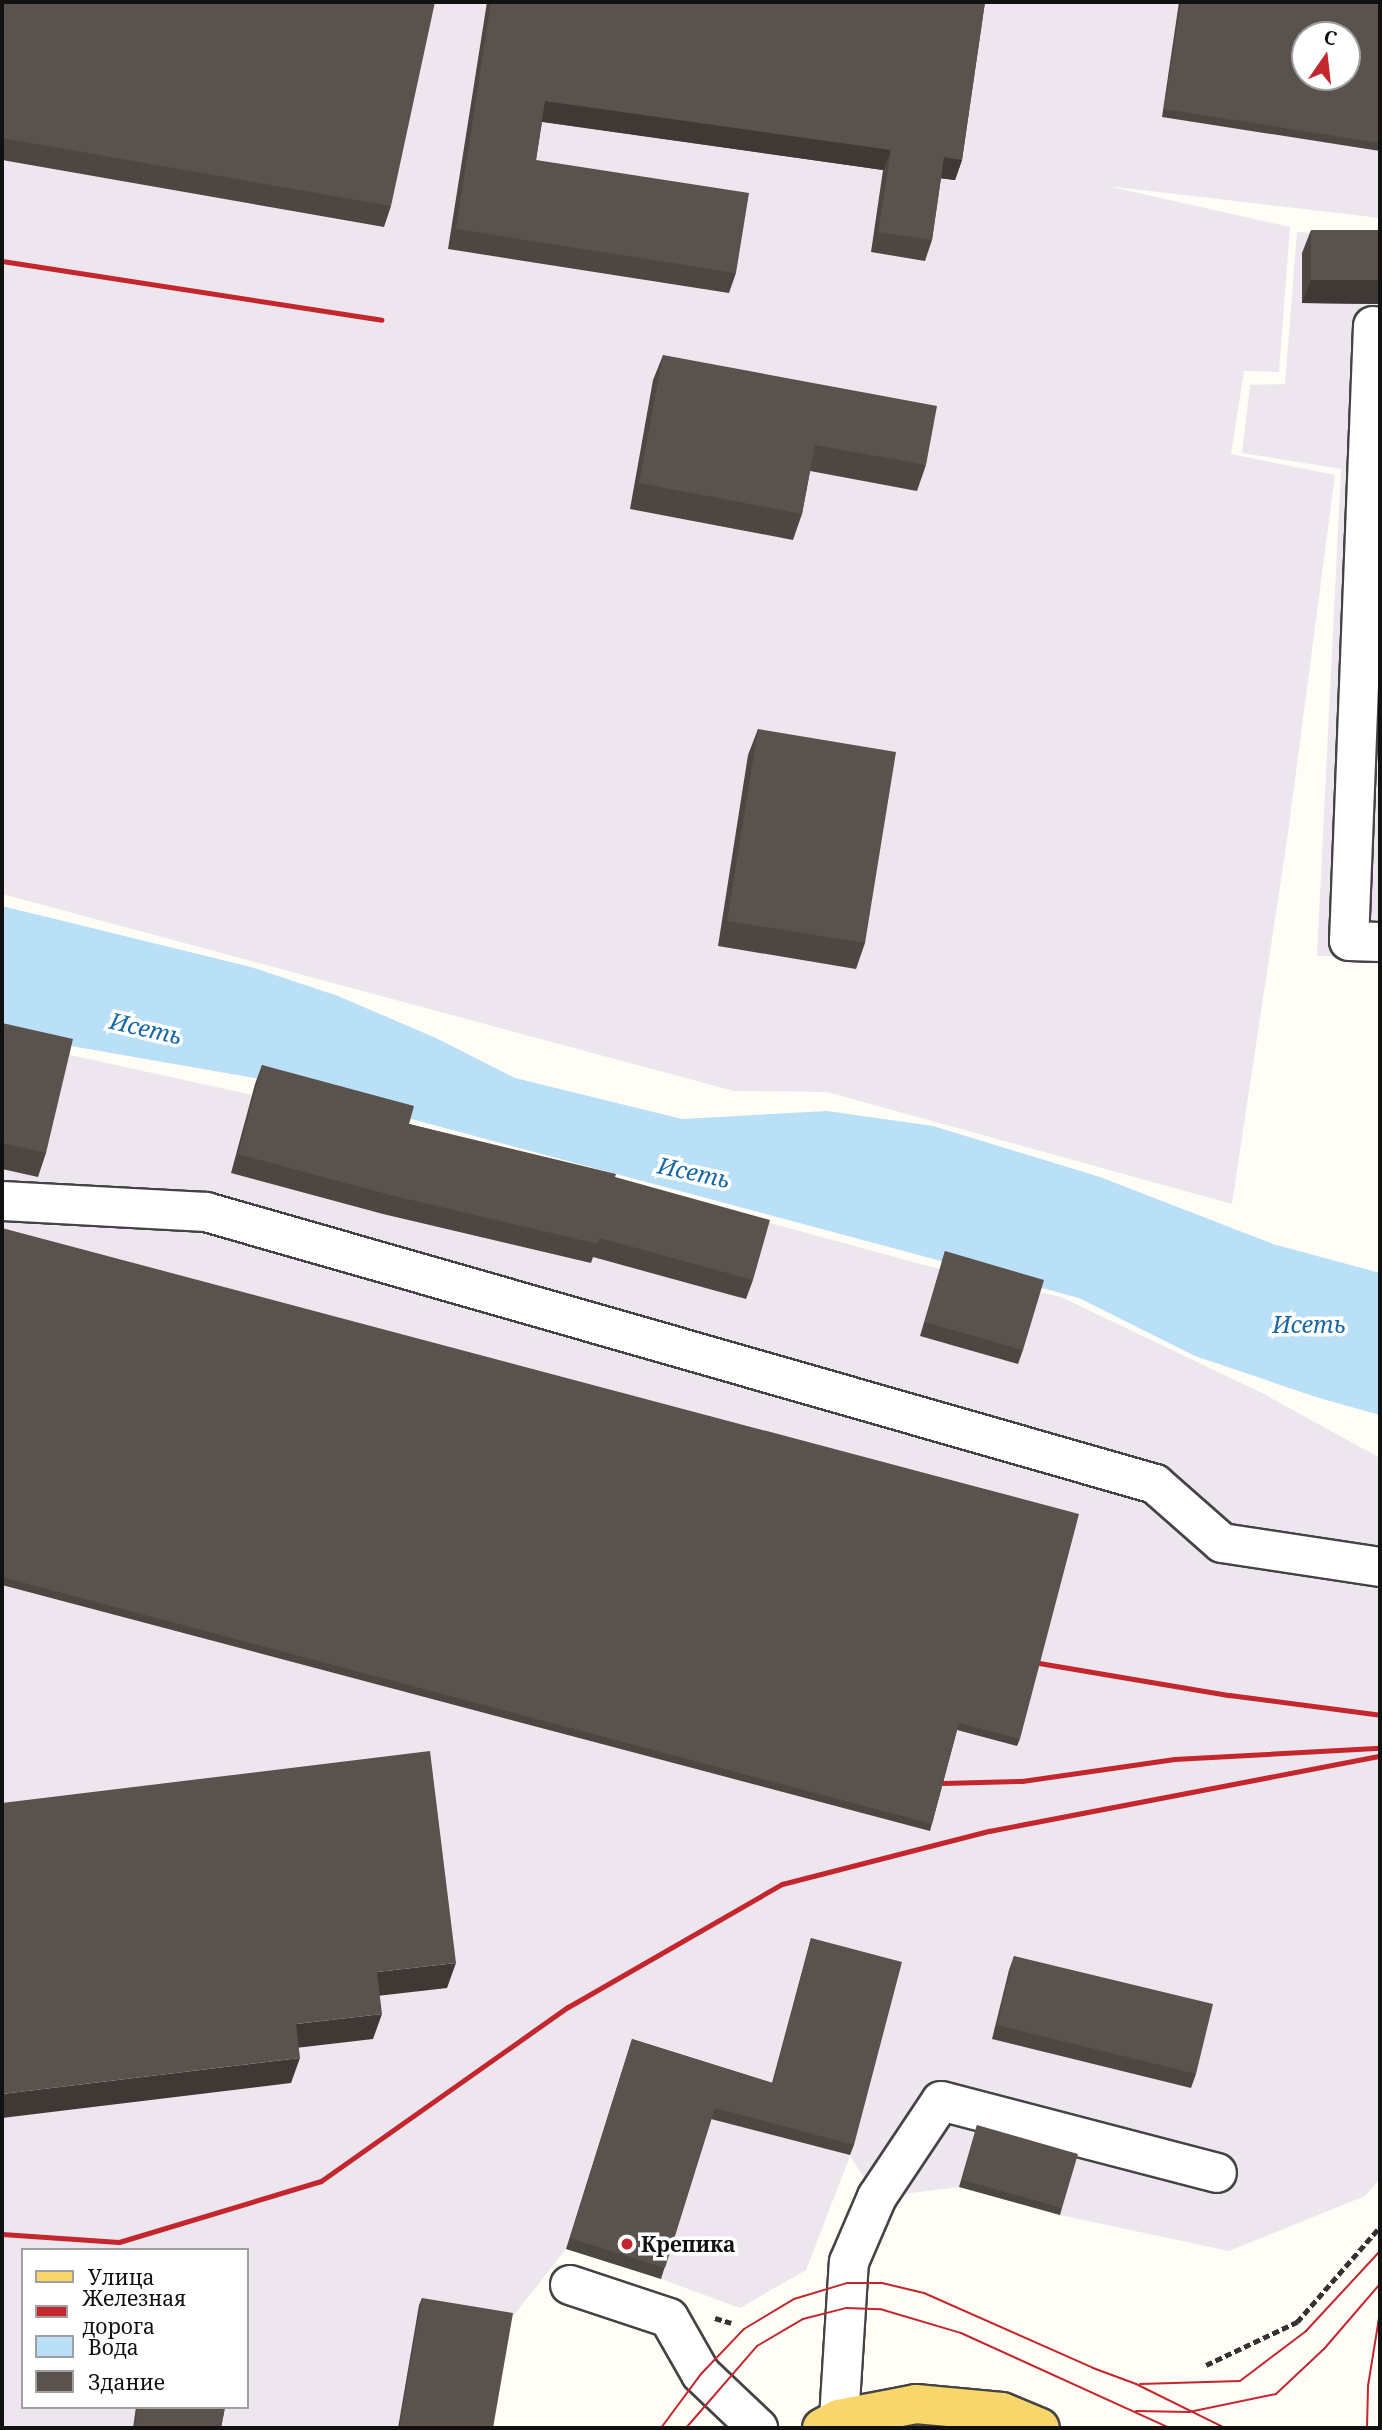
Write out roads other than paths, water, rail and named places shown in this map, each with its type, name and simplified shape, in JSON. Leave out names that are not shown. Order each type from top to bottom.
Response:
[{"type":"main road","points":[[830,2424],[916,2404],[1002,2412],[1040,2428]]},
{"type":"lane","points":[[1373,326],[1349,941],[1380,942]]},
{"type":"lane","points":[[2,1201],[206,1212],[1156,1484],[1222,1543],[1380,1567]]},
{"type":"lane","points":[[830,2424],[849,2262],[877,2197],[941,2101],[1217,2173]]},
{"type":"lane","points":[[570,2285],[669,2318],[701,2374],[758,2428]]},
{"type":"water","name":"Исеть","points":[[2,906],[251,967],[338,996],[436,1038],[515,1078],[682,1119],[827,1111],[933,1126],[1100,1177],[1273,1244],[1380,1273],[1380,1415],[1319,1398],[1195,1356],[1079,1298],[266,1080],[2,1034]]},
{"type":"tram line","points":[[1140,2384],[1240,2381],[1306,2331],[1380,2251]]},
{"type":"tram line","points":[[661,2428],[701,2374],[744,2329],[794,2299],[847,2283],[882,2283],[924,2293],[1093,2368],[1136,2384],[1225,2428]]},
{"type":"tram line","points":[[1136,2411],[1189,2412],[1276,2394],[1324,2349],[1380,2284]]},
{"type":"tram line","points":[[686,2428],[757,2346],[803,2319],[846,2308],[880,2309],[961,2333],[1169,2428]]},
{"type":"tram line","points":[[1367,2428],[1368,2386],[1380,2312]]},
{"type":"railway","points":[[2,261],[381,320]]},
{"type":"railway","points":[[1039,1663],[1229,1695],[1380,1715]]},
{"type":"railway","points":[[943,1783],[1022,1781],[1174,1759],[1380,1748]]},
{"type":"railway","points":[[2,2234],[119,2242],[321,2181],[568,2007],[782,1884],[989,1831],[1380,1756]]},
{"type":"place","name":"Крепика","points":[[627,2244]]}]
